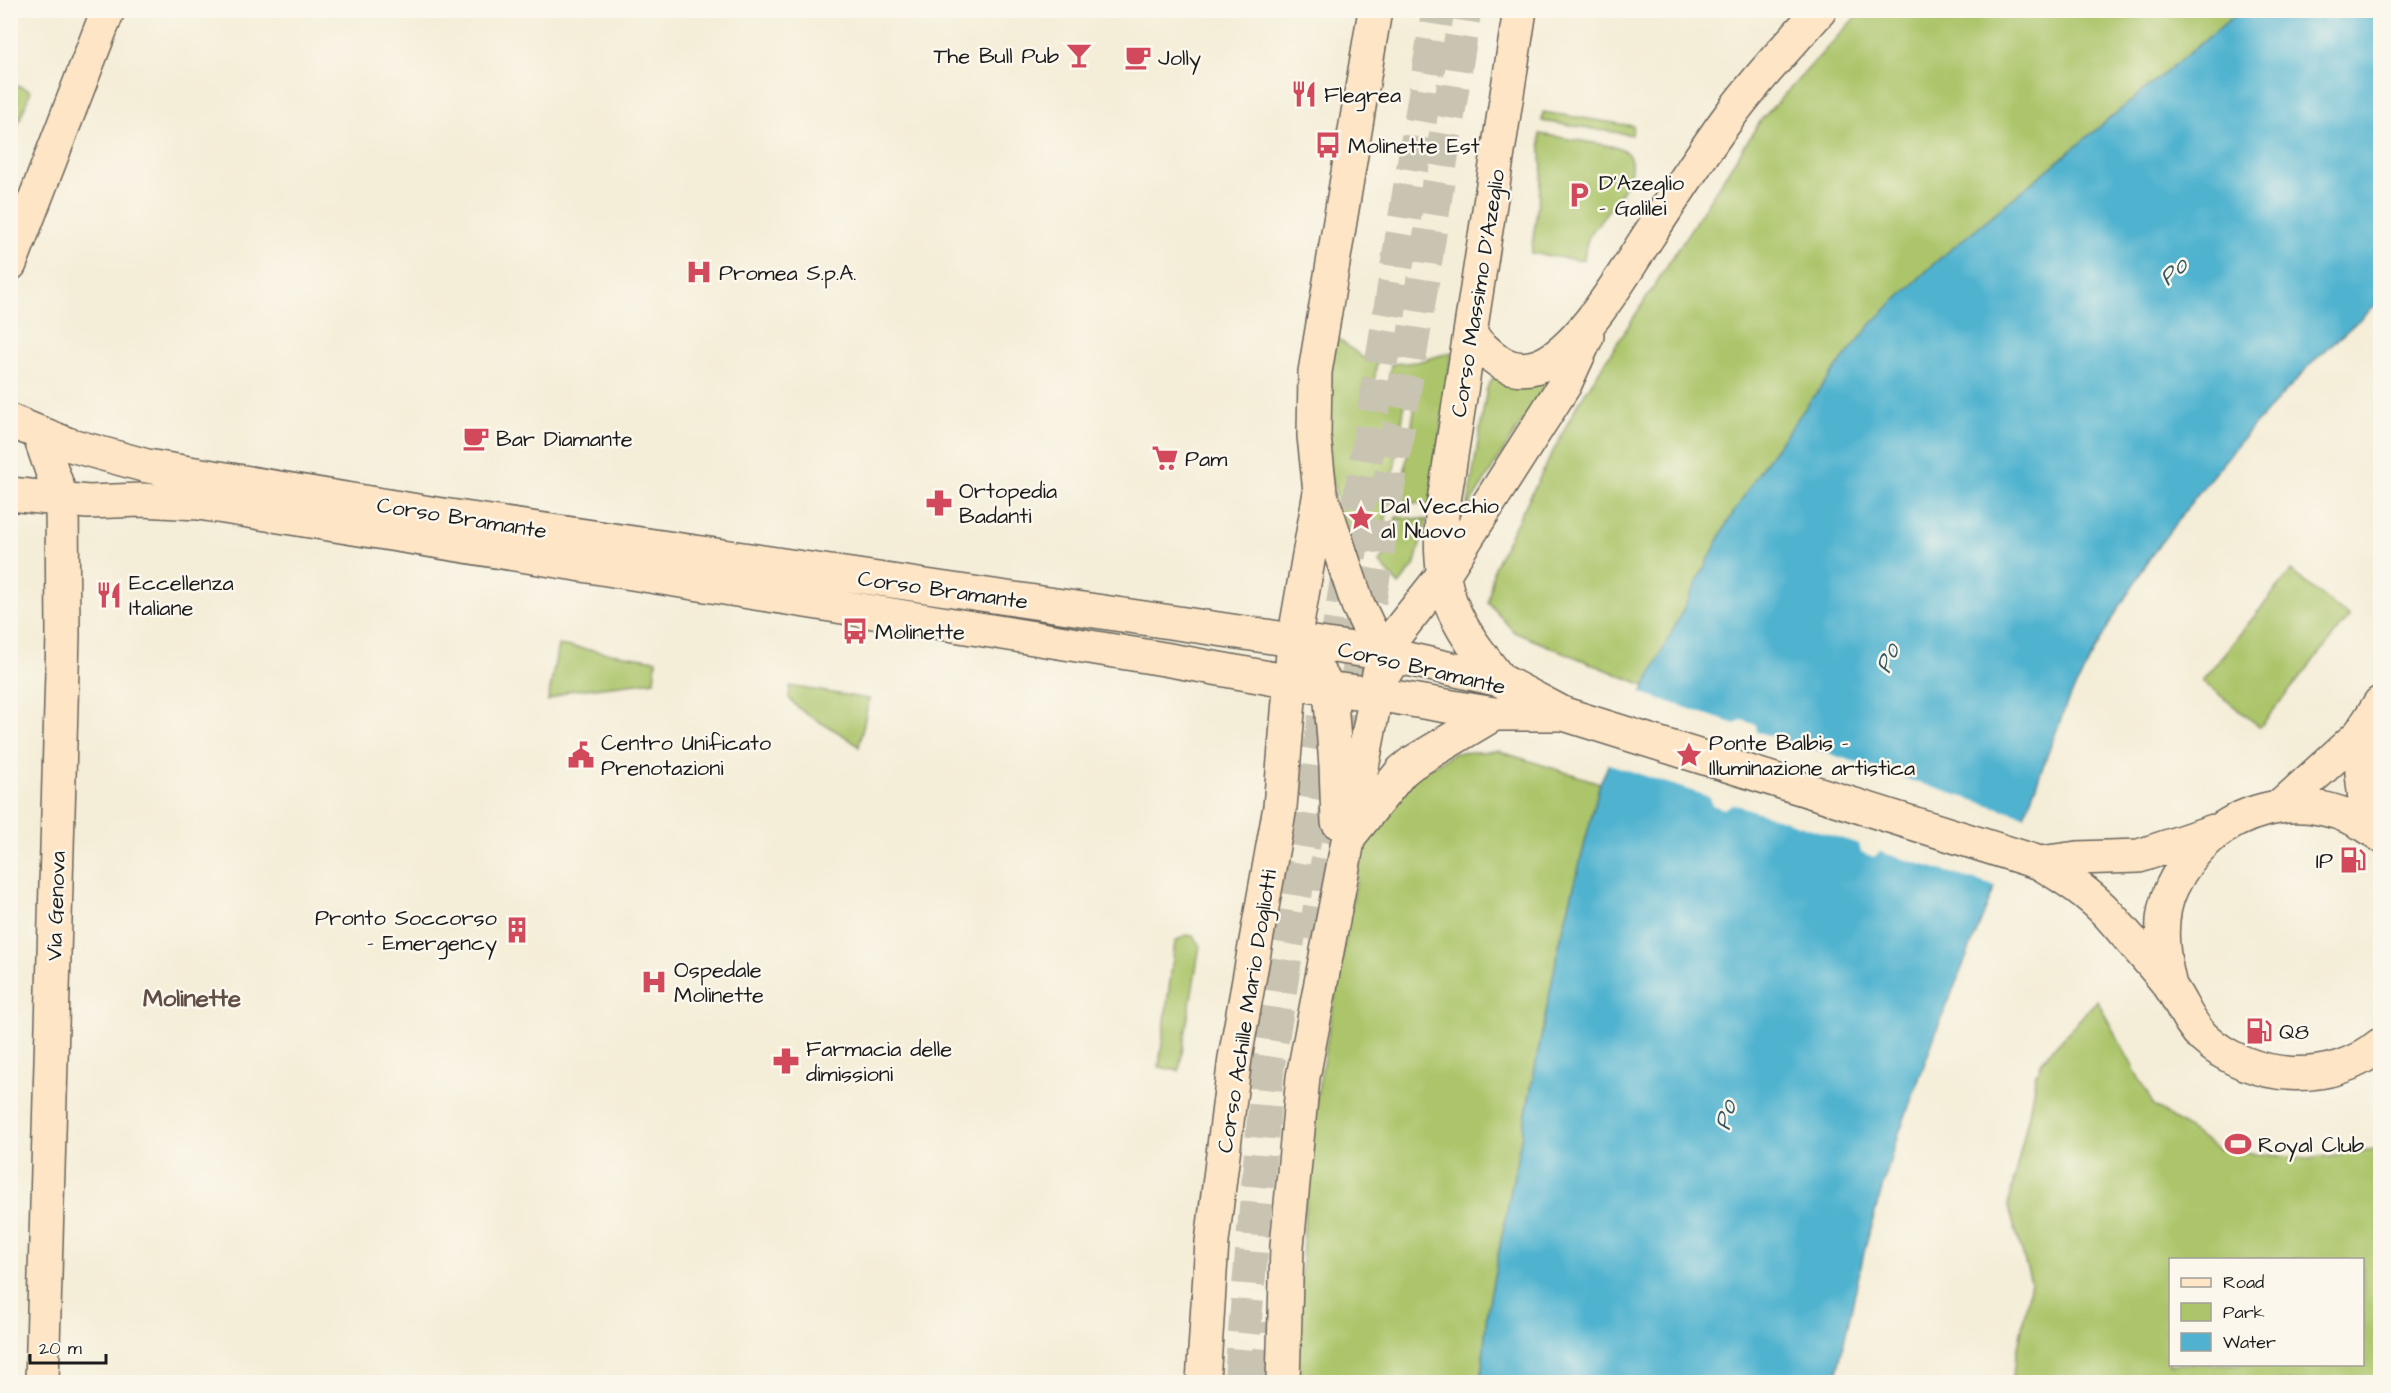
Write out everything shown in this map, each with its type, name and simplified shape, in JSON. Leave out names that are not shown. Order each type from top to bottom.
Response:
[{"type":"main road","points":[[10,264],[108,10]]},
{"type":"main road","points":[[1283,1383],[1287,1246],[1304,1077],[1349,837],[1391,697],[1381,653],[1358,605],[1320,492],[1314,435],[1315,372],[1375,10]]},
{"type":"main road","name":"Corso Massimo D'Azeglio","points":[[1500,680],[1474,647],[1455,616],[1448,599],[1440,549],[1442,513],[1520,10]]},
{"type":"main road","points":[[1470,336],[1501,365],[1510,369],[1537,367],[1560,354],[1579,335],[1603,303],[1732,112],[1820,10]]},
{"type":"main road","points":[[1381,653],[1443,575],[1565,384],[1603,303]]},
{"type":"main road","name":"Via Genova","points":[[25,428],[62,500],[63,548],[63,635],[42,1383]]},
{"type":"main road","name":"Corso Bramante","points":[[25,428],[147,466],[448,516],[1381,653],[1500,680],[1574,718]]},
{"type":"main road","points":[[1320,492],[1294,641],[1330,689],[1342,875]]},
{"type":"main road","name":"Corso Bramante","points":[[10,494],[62,500],[199,503],[1164,659],[1291,683],[1494,714],[1574,718]]},
{"type":"main road","name":"Corso Achille Mario Dogliotti","points":[[1203,1383],[1212,1242],[1235,1058],[1280,807],[1294,641]]},
{"type":"main road","points":[[2281,806],[2360,734],[2380,703]]},
{"type":"main road","points":[[1349,837],[1402,771],[1494,714]]},
{"type":"main road","points":[[1574,718],[2039,862],[2086,894],[2107,914],[2170,986],[2188,1020],[2202,1036],[2233,1059],[2253,1067],[2281,1073],[2311,1074],[2353,1062],[2380,1045]]},
{"type":"main road","points":[[2360,734],[2362,774],[2374,830]]},
{"type":"main road","points":[[2039,862],[2139,856],[2222,828],[2250,813],[2281,806],[2303,805],[2325,808],[2347,815],[2374,830]]},
{"type":"main road","points":[[2170,986],[2163,959],[2162,932],[2171,888],[2192,856],[2222,828]]},
{"type":"green space","points":[[1861,11],[2244,11],[1727,523],[1646,686],[1514,632],[1488,602],[1494,567],[1576,407],[1761,120]]},
{"type":"green space","points":[[11,83],[31,91],[11,142]]},
{"type":"green space","points":[[1543,112],[1633,126],[1632,135],[1542,121]]},
{"type":"green space","points":[[1540,134],[1617,147],[1628,154],[1631,165],[1629,177],[1589,237],[1584,261],[1531,253],[1542,174]]},
{"type":"green space","points":[[1333,335],[1362,357],[1377,361],[1373,391],[1406,397],[1383,536],[1371,550],[1355,557],[1325,458]]},
{"type":"green space","points":[[1452,352],[1430,505],[1400,501],[1417,392],[1388,386],[1391,364],[1417,362]]},
{"type":"green space","points":[[1498,370],[1554,371],[1467,509],[1487,388]]},
{"type":"green space","points":[[1396,517],[1427,520],[1414,566],[1399,585],[1379,562],[1390,551]]},
{"type":"green space","points":[[2291,571],[2349,617],[2260,727],[2202,681]]},
{"type":"green space","points":[[558,645],[656,660],[654,681],[568,691],[548,701]]},
{"type":"green space","points":[[790,686],[869,699],[859,747],[797,706],[789,698]]},
{"type":"green space","points":[[1498,751],[1600,783],[1559,946],[1487,1312],[1481,1382],[1294,1382],[1310,1134],[1361,854],[1379,815],[1413,778],[1454,753]]},
{"type":"green space","points":[[1185,935],[1193,936],[1200,945],[1179,1071],[1159,1067],[1175,942]]},
{"type":"green space","points":[[2097,1000],[2154,1106],[2218,1149],[2308,1159],[2374,1149],[2380,1154],[2380,1382],[2011,1382],[2031,1282],[2008,1205],[2036,1073],[2039,1073],[2041,1062]]},
{"type":"water","name":"Po","points":[[2240,11],[2380,11],[2380,301],[2316,359],[2254,425],[2199,492],[2151,556],[2111,621],[2067,703],[2030,801],[1938,1027],[1894,1147],[1866,1244],[1835,1382],[1481,1382],[1487,1312],[1559,946],[1600,783],[1663,649],[1727,523],[1764,464],[1872,323],[1938,260]]},
{"type":"pier","points":[[1639,692],[1735,724],[1742,720],[1756,725],[1757,732],[1882,770],[1890,766],[1902,770],[1903,778],[2027,817],[1998,887],[1880,852],[1874,857],[1861,852],[1859,844],[1733,804],[1724,809],[1712,805],[1710,797],[1606,763]]},
{"type":"tunnel","points":[[1240,1382],[1268,1068],[1438,10]]},
{"type":"tunnel","points":[[1314,940],[1465,10]]},
{"type":"tunnel","points":[[1266,1382],[1271,1322]]},
{"type":"place","name":"The Bull Pub","points":[[1079,55]]},
{"type":"place","name":"Jolly","points":[[1138,57]]},
{"type":"place","name":"Flegrea","points":[[1304,94]]},
{"type":"place","name":"Molinette Est","points":[[1328,145]]},
{"type":"place","name":"D'Azeglio - Galilei","points":[[1579,195]]},
{"type":"place","name":"Promea S.p.A.","points":[[699,272]]},
{"type":"place","name":"Bar Diamante","points":[[476,438]]},
{"type":"place","name":"Pam","points":[[1165,458]]},
{"type":"place","name":"Ortopedia Badanti","points":[[939,503]]},
{"type":"place","name":"Dal Vecchio al Nuovo","points":[[1361,518]]},
{"type":"place","name":"Eccellenza Italiane","points":[[109,595]]},
{"type":"place","name":"Molinette","points":[[855,631]]},
{"type":"place","name":"Centro Unificato Prenotazioni","points":[[581,755]]},
{"type":"place","name":"Ponte Balbis - Illuminazione artistica","points":[[1689,755]]},
{"type":"place","name":"IP","points":[[2353,860]]},
{"type":"place","name":"Pronto Soccorso - Emergency","points":[[517,930]]},
{"type":"place","name":"Ospedale Molinette","points":[[654,982]]},
{"type":"place","name":"Q8","points":[[2259,1031]]},
{"type":"place","name":"Farmacia delle dimissioni","points":[[786,1061]]},
{"type":"place","name":"Royal Club","points":[[2238,1144]]},
{"type":"district","name":"Molinette","points":[[192,998]]}]
